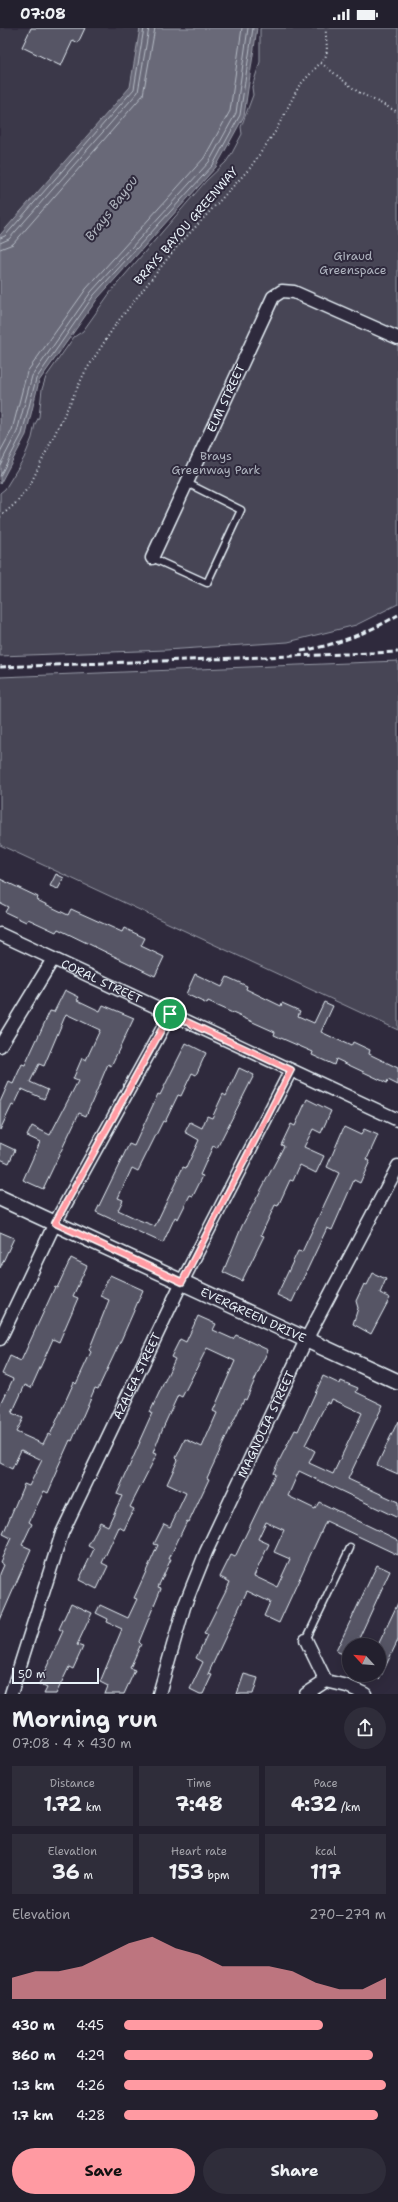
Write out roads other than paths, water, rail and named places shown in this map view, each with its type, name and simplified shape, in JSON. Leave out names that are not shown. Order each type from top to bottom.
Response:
[{"type":"street","name":"ELM STREET","points":[[152,558],[269,303],[279,292],[290,291],[398,338]]},
{"type":"street","name":"CORAL STREET","points":[[0,934],[398,1120]]},
{"type":"street","points":[[0,1046],[53,959]]},
{"type":"street","points":[[0,1340],[55,1223],[170,1014]]},
{"type":"street","name":"AZALEA STREET","points":[[11,1694],[62,1533],[182,1282],[291,1070]]},
{"type":"street","name":"MAGNOLIA STREET","points":[[160,1694],[184,1607],[206,1552],[306,1340],[398,1166]]},
{"type":"street","name":"EVERGREEN DRIVE","points":[[0,1198],[398,1382]]},
{"type":"street","points":[[306,1640],[326,1681]]},
{"type":"street","points":[[306,1694],[326,1681],[347,1686],[365,1694]]},
{"type":"lane","points":[[152,558],[207,583],[234,527],[241,510],[187,484]]},
{"type":"lane","points":[[306,1640],[350,1548]]},
{"type":"water","name":"Brays Bayou","points":[[140,28],[257,28],[244,116],[216,167],[98,298],[39,381],[26,435],[0,484],[0,235],[130,87]]},
{"type":"railway","points":[[301,651],[351,638],[398,615]]},
{"type":"railway","points":[[0,667],[398,652]]},
{"type":"park label","name":"Giraud Greenspace","points":[[353,263]]},
{"type":"park label","name":"Brays Greenway Park","points":[[216,463]]}]
